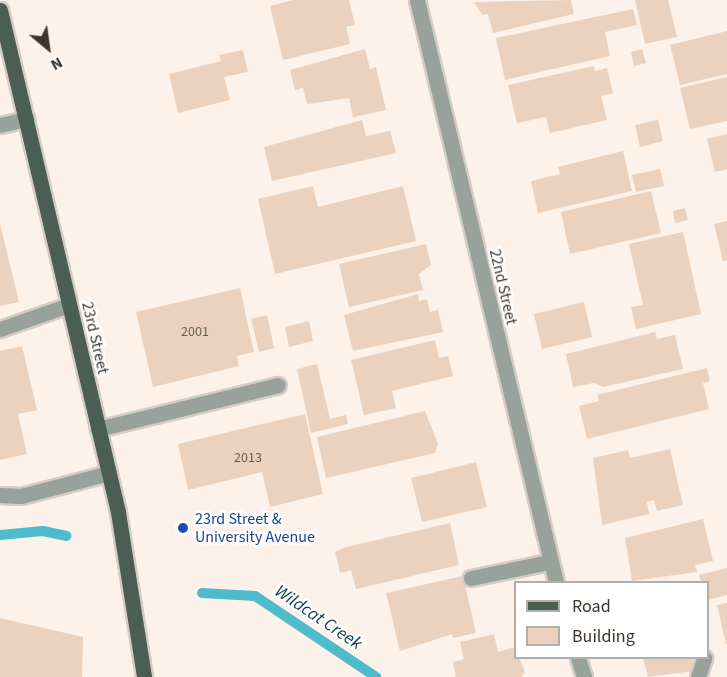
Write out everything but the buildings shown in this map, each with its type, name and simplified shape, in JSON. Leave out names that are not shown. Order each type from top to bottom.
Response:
[{"type":"main road","name":"23rd Street","points":[[0,10],[118,512],[144,677]]},
{"type":"street","name":"22nd Street","points":[[417,0],[549,562],[556,581]]},
{"type":"street","points":[[0,126],[26,119]]},
{"type":"street","points":[[0,329],[69,305]]},
{"type":"street","points":[[98,429],[278,385]]},
{"type":"street","points":[[0,495],[21,496],[109,473]]},
{"type":"street","points":[[471,578],[549,562]]},
{"type":"street","points":[[579,659],[584,677]]},
{"type":"street","points":[[698,677],[703,659]]},
{"type":"waterway","name":"Wildcat Creek","points":[[0,535],[43,531],[66,536]]},
{"type":"waterway","name":"Wildcat Creek","points":[[202,593],[255,596],[376,677]]},
{"type":"place","name":"23rd Street & University Avenue","points":[[183,528]]}]
